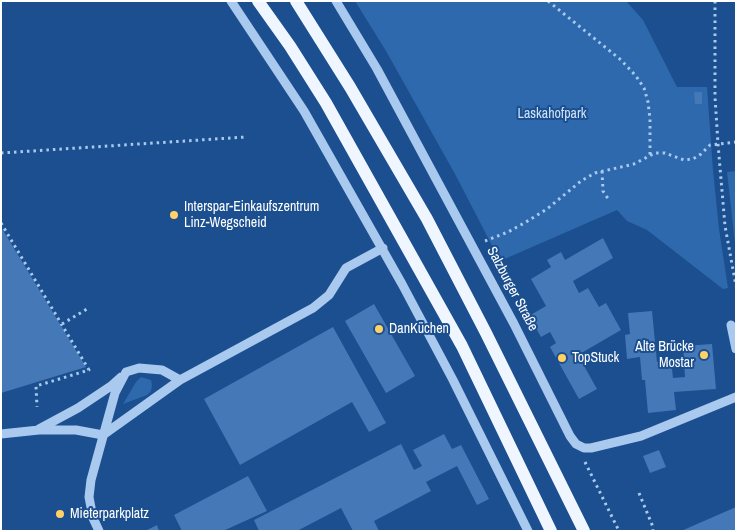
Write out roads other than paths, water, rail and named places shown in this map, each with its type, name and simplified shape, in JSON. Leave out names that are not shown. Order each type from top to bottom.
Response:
[{"type":"main road","points":[[258,1],[290,46],[326,103],[462,346],[551,531]]},
{"type":"main road","points":[[296,1],[350,87],[427,219],[584,531]]},
{"type":"street","points":[[232,1],[304,111],[383,248],[453,380],[528,531]]},
{"type":"street","name":"Salzburger Straße","points":[[336,1],[377,68],[514,324],[570,436],[576,444],[584,448],[600,447],[641,436],[736,397]]},
{"type":"street","points":[[1,434],[39,430],[76,430],[103,435],[180,380],[313,308],[329,295],[346,268],[383,248]]},
{"type":"street","points":[[731,325],[736,349]]},
{"type":"street","points":[[39,430],[78,408],[111,386],[126,372],[139,368],[150,368],[162,370],[180,380]]},
{"type":"street","points":[[98,531],[93,518],[89,497],[91,480],[115,393],[126,372]]},
{"type":"place","name":"Interspar-Einkaufszentrum Linz-Wegscheid","points":[[174,215]]},
{"type":"place","name":"DanKüchen","points":[[379,329]]},
{"type":"place","name":"Alte Brücke Mostar","points":[[704,355]]},
{"type":"place","name":"TopStuck","points":[[562,358]]},
{"type":"place","name":"Mieterparkplatz","points":[[60,514]]},
{"type":"park label","name":"Laskahofpark","points":[[552,114]]}]
